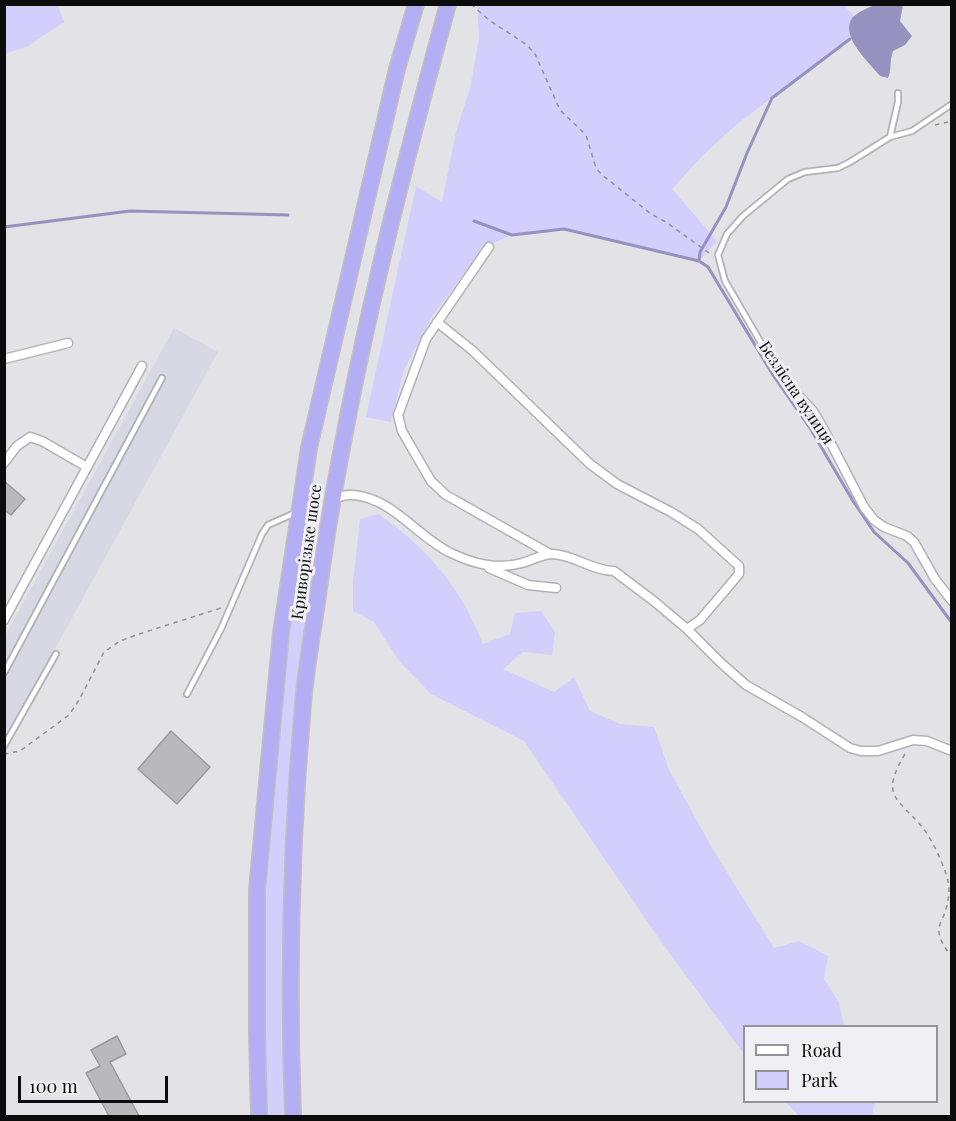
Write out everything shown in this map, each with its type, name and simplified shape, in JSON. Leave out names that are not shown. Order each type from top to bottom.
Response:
[{"type":"highway","name":"Криворізьке шосе","points":[[260,1116],[257,1034],[257,890],[281,633],[309,448],[397,69],[416,4]]},
{"type":"highway","name":"Криворізьке шосе","points":[[293,1116],[290,1033],[292,885],[303,702],[332,498],[357,370],[404,167],[448,4]]},
{"type":"street","points":[[489,247],[426,339],[398,415],[402,431],[431,481],[446,495],[550,554]]},
{"type":"street","points":[[437,322],[473,351],[590,464],[617,484],[698,529],[739,566],[739,574],[700,620],[687,629]]},
{"type":"street","points":[[4,359],[68,344]]},
{"type":"street","name":"Безлісна вулиця","points":[[771,360],[784,381],[813,411],[864,507],[874,520],[884,527],[907,536],[914,542],[935,579],[951,601]]},
{"type":"street","points":[[4,620],[142,366]]},
{"type":"street","points":[[4,463],[17,446],[30,437],[42,441],[87,467]]},
{"type":"street","points":[[332,498],[353,494],[380,502],[400,515],[429,540],[451,553],[528,585],[556,588]]},
{"type":"street","points":[[481,564],[499,567],[550,554],[560,555],[606,571],[614,571],[656,602],[746,685],[850,748],[861,751],[878,751],[913,740],[927,741],[951,751]]},
{"type":"lane","points":[[890,137],[898,93]]},
{"type":"lane","points":[[718,255],[727,234],[743,216],[789,179],[805,172],[838,168],[890,137],[912,131],[951,104]]},
{"type":"lane","name":"Безлісна вулиця","points":[[718,255],[725,281],[733,297],[771,360]]},
{"type":"lane","points":[[4,674],[162,378]]},
{"type":"lane","points":[[187,694],[221,629],[262,534],[268,525],[298,512]]},
{"type":"lane","points":[[4,746],[56,654]]},
{"type":"path","points":[[471,4],[496,25],[527,45],[535,54],[560,110],[586,135],[596,168],[601,174],[651,214],[688,237],[705,251],[718,255]]},
{"type":"path","points":[[4,754],[20,751],[69,715],[104,652],[120,641],[225,607],[236,596]]},
{"type":"path","points":[[913,740],[892,780],[893,795],[901,807],[924,830],[945,872],[949,885],[948,903],[938,929],[940,940],[951,957]]},
{"type":"shaded area","points":[[874,5],[903,5],[900,21],[912,36],[905,45],[893,51],[888,78],[880,76],[863,56],[849,32],[849,24],[853,17]]},
{"type":"shaded area","points":[[174,328],[218,352],[5,740],[5,636]]},
{"type":"green space","points":[[5,4],[58,5],[64,22],[28,46],[5,54]]},
{"type":"green space","points":[[843,4],[854,16],[849,28],[850,39],[737,124],[703,155],[672,189],[717,241],[699,261],[564,229],[512,235],[484,247],[433,315],[404,370],[391,422],[366,417],[416,186],[442,202],[456,132],[470,88],[479,39],[477,5]]},
{"type":"green space","points":[[378,514],[427,555],[453,587],[483,644],[510,634],[515,613],[541,611],[555,632],[552,655],[523,652],[503,669],[554,692],[574,677],[590,711],[620,724],[654,727],[669,770],[712,848],[774,948],[799,941],[828,956],[824,979],[839,1003],[844,1025],[743,1025],[743,1053],[662,943],[524,741],[431,694],[399,661],[374,622],[353,611],[353,582],[360,519]]},
{"type":"green space","points":[[309,526],[317,528],[319,533],[305,630],[285,874],[284,1029],[287,1116],[267,1116],[263,1028],[266,873],[286,629],[303,529]]},
{"type":"green space","points":[[787,1103],[875,1103],[872,1116],[799,1116]]},
{"type":"building","points":[[4,481],[25,499],[11,515],[4,510]]},
{"type":"building","points":[[171,731],[210,767],[177,804],[138,769]]},
{"type":"building","points":[[117,1036],[126,1054],[110,1062],[139,1116],[109,1116],[86,1073],[100,1066],[91,1050]]},
{"type":"waterway","points":[[474,221],[512,235],[564,229],[699,261],[700,252],[726,207],[772,98],[850,39]]},
{"type":"waterway","points":[[4,227],[130,211],[288,215]]},
{"type":"waterway","points":[[699,261],[708,267],[773,375],[810,428],[874,532],[908,563],[952,623]]}]
